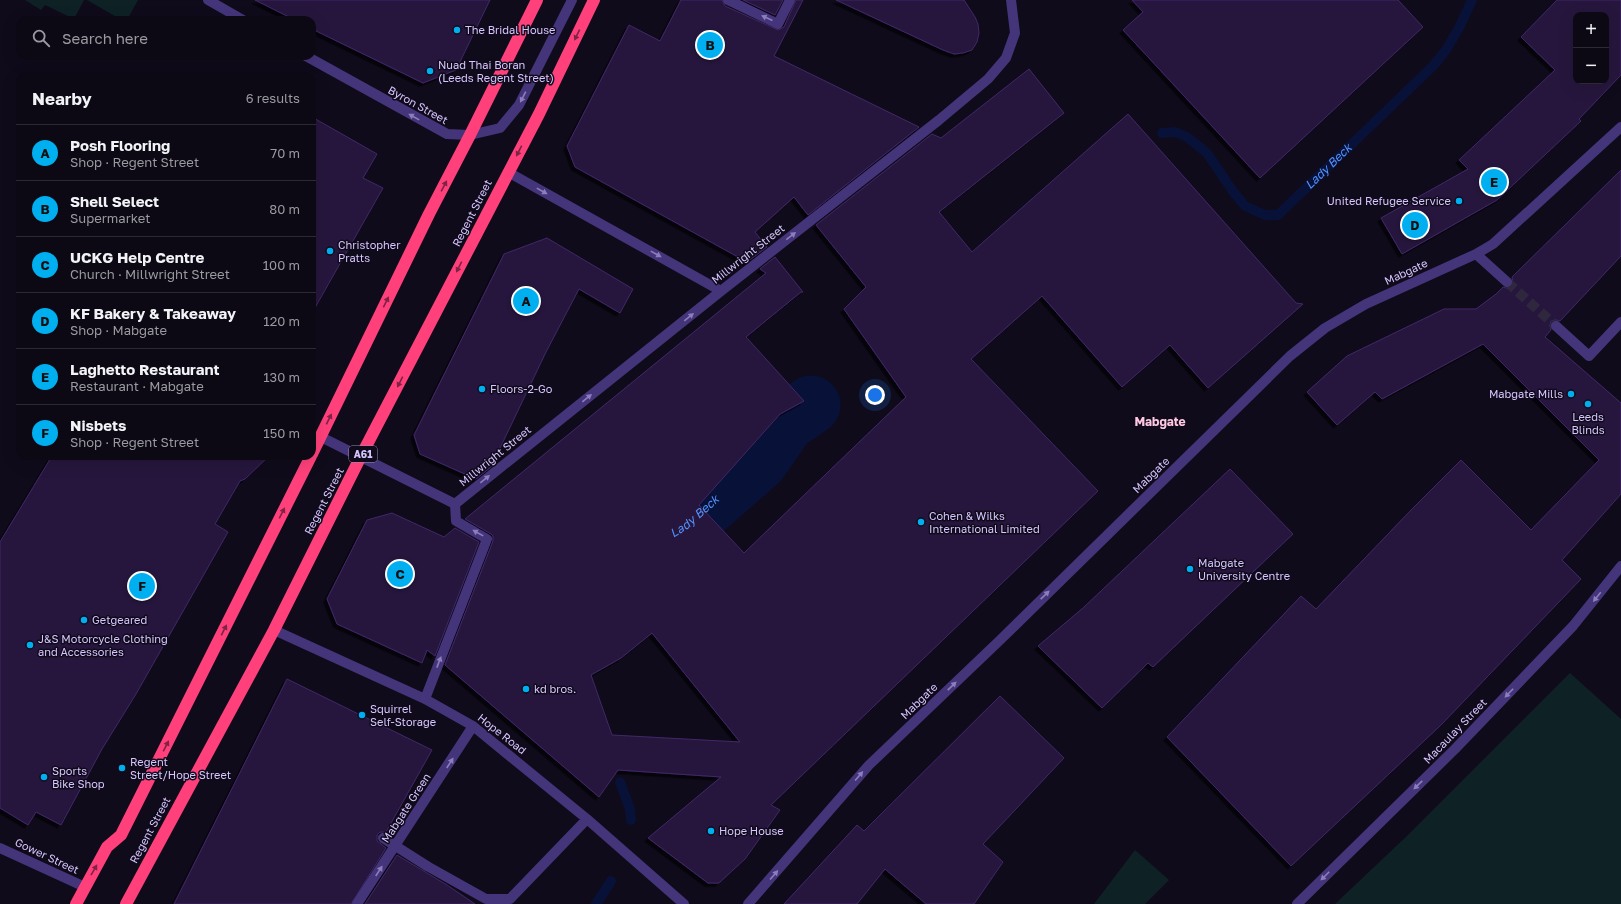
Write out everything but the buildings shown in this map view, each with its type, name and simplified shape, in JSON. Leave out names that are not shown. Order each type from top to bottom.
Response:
[{"type":"highway","points":[[316,447],[429,214],[537,0]]},
{"type":"highway","name":"Regent Street","points":[[126,904],[274,630],[361,456],[539,114],[594,0]]},
{"type":"highway","points":[[76,904],[107,847],[121,835],[309,460]]},
{"type":"street","points":[[208,0],[236,16]]},
{"type":"street","name":"Byron Street","points":[[313,60],[446,134],[470,135],[500,128],[519,105],[572,0]]},
{"type":"street","points":[[728,0],[778,24],[790,0]]},
{"type":"street","name":"Millwright Street","points":[[455,504],[721,291],[939,120],[988,79],[1006,58],[1015,34],[1011,0]]},
{"type":"street","name":"Mabgate","points":[[748,904],[869,765],[1290,356],[1325,328],[1366,304],[1476,254],[1493,244],[1621,127]]},
{"type":"street","points":[[508,172],[721,291]]},
{"type":"street","points":[[1476,254],[1507,282]]},
{"type":"street","points":[[1556,326],[1590,356],[1621,322]]},
{"type":"street","points":[[321,437],[455,504],[456,521],[487,538],[425,699]]},
{"type":"street","name":"Macaulay Street","points":[[1297,904],[1455,749],[1568,632],[1621,566]]},
{"type":"street","name":"Hope Road","points":[[274,630],[425,699],[473,726],[587,819],[684,904]]},
{"type":"street","name":"Mabgate Green","points":[[357,904],[473,726]]},
{"type":"street","points":[[383,838],[427,866],[486,899],[510,899],[587,819]]},
{"type":"street","name":"Gower Street","points":[[0,848],[85,887]]},
{"type":"green space","points":[[25,0],[84,0],[76,16],[68,16],[45,5],[41,10]]},
{"type":"green space","points":[[87,0],[138,0],[129,16],[115,16]]},
{"type":"green space","points":[[1570,673],[1621,719],[1621,904],[1335,904],[1408,835]]},
{"type":"green space","points":[[1135,850],[1169,880],[1145,904],[1094,904]]},
{"type":"waterway","name":"Lady Beck","points":[[1162,133],[1175,132],[1187,137],[1207,153],[1232,190],[1245,206],[1265,215],[1278,215],[1433,66],[1446,50],[1460,26],[1472,0]]},
{"type":"waterway","name":"Lady Beck","points":[[637,556],[685,526],[759,461],[786,422],[811,405]]},
{"type":"waterway","name":"Lady Beck","points":[[620,782],[630,809],[631,820]]},
{"type":"waterway","name":"Lady Beck","points":[[596,904],[611,881]]},
{"type":"tunnel","points":[[1507,282],[1556,326]]},
{"type":"place","name":"The Bridal House","points":[[457,30]]},
{"type":"place","name":"Shell Select","points":[[710,45]]},
{"type":"place","name":"Nuad Thai Boran (Leeds Regent Street)","points":[[430,71]]},
{"type":"place","name":"Laghetto Restaurant","points":[[1494,182]]},
{"type":"place","name":"United Refugee Service","points":[[1459,201]]},
{"type":"place","name":"KF Bakery & Takeaway","points":[[1415,225]]},
{"type":"place","name":"Christopher Pratts","points":[[330,251]]},
{"type":"place","name":"Posh Flooring","points":[[526,301]]},
{"type":"place","name":"Floors-2-Go","points":[[482,389]]},
{"type":"place","name":"Mabgate Mills","points":[[1571,394]]},
{"type":"place","name":"Leeds Blinds","points":[[1588,404]]},
{"type":"place","name":"Cohen & Wilks International Limited","points":[[921,522]]},
{"type":"place","name":"Mabgate University Centre","points":[[1190,569]]},
{"type":"place","name":"UCKG Help Centre","points":[[400,574]]},
{"type":"place","name":"Nisbets","points":[[142,586]]},
{"type":"place","name":"Getgeared","points":[[84,620]]},
{"type":"place","name":"J&S Motorcycle Clothing and Accessories","points":[[30,645]]},
{"type":"place","name":"kd bros.","points":[[526,689]]},
{"type":"place","name":"Squirrel Self-Storage","points":[[362,715]]},
{"type":"place","name":"Regent Street/Hope Street","points":[[122,768]]},
{"type":"place","name":"Sports Bike Shop","points":[[44,777]]},
{"type":"place","name":"Hope House","points":[[711,831]]},
{"type":"district","name":"Mabgate","points":[[1160,422]]}]
